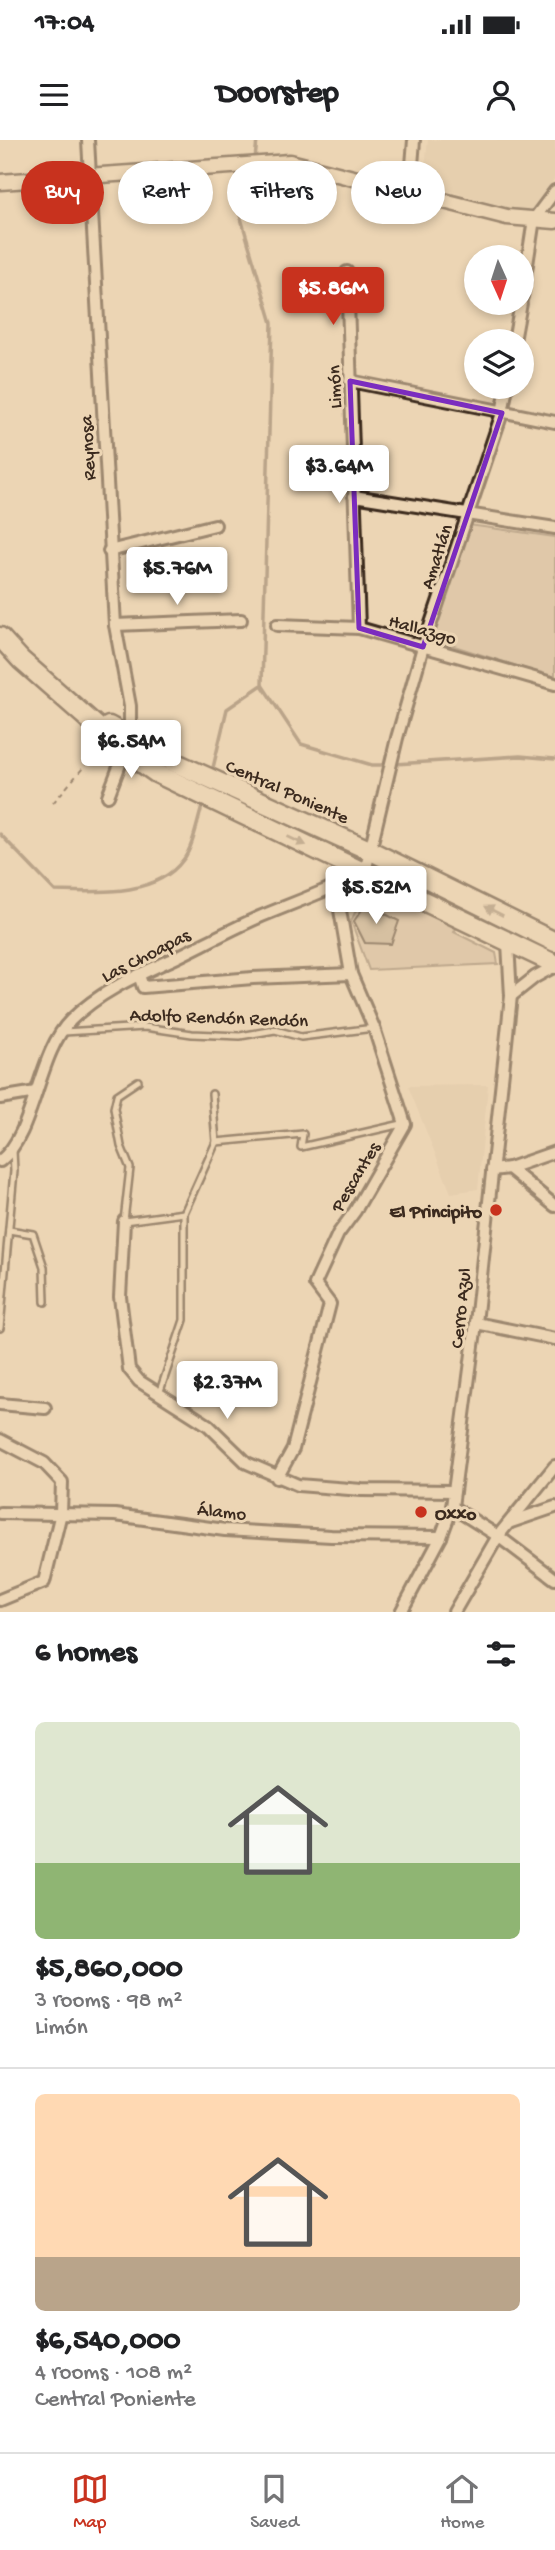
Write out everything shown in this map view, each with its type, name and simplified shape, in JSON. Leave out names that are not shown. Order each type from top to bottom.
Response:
[{"type":"main road","points":[[0,637],[21,660],[79,709]]},
{"type":"main road","name":"Central Poniente","points":[[79,709],[128,745],[170,782],[365,872],[555,965]]},
{"type":"main road","name":"Central Poniente","points":[[79,709],[110,736],[128,745],[176,763],[369,850],[555,942]]},
{"type":"street","name":"Reynosa","points":[[88,140],[89,161]]},
{"type":"street","points":[[412,161],[414,140]]},
{"type":"street","points":[[104,173],[290,162],[351,177]]},
{"type":"street","points":[[0,182],[21,180]]},
{"type":"street","points":[[530,245],[534,219],[555,191]]},
{"type":"street","points":[[445,200],[507,217],[555,221]]},
{"type":"street","name":"Reynosa","points":[[92,224],[109,551],[115,625],[130,706],[128,745]]},
{"type":"street","name":"Limón","points":[[347,272],[359,628]]},
{"type":"street","points":[[350,381],[555,422]]},
{"type":"street","name":"Amatlán","points":[[369,850],[423,647],[505,399]]},
{"type":"street","points":[[354,496],[555,528]]},
{"type":"street","points":[[109,551],[215,525]]},
{"type":"street","points":[[115,625],[241,620]]},
{"type":"street","name":"Hallazgo","points":[[277,625],[359,628],[555,684]]},
{"type":"street","points":[[108,796],[128,745]]},
{"type":"street","points":[[365,872],[369,850]]},
{"type":"street","name":"Las Choapas","points":[[0,1161],[13,1147],[54,1043],[69,1021],[88,1004],[139,975],[365,872]]},
{"type":"street","points":[[336,887],[351,974],[374,1028],[405,1124]]},
{"type":"street","name":"Cerro Azul","points":[[401,1612],[441,1537],[452,1507],[476,1322],[511,996],[508,943]]},
{"type":"street","points":[[511,996],[555,965]]},
{"type":"street","points":[[139,975],[143,987],[253,978],[351,974]]},
{"type":"street","points":[[0,1098],[36,1092]]},
{"type":"street","name":"Pescantes","points":[[278,1478],[293,1449],[330,1304],[315,1284],[338,1234],[355,1211],[405,1124]]},
{"type":"street","points":[[492,1170],[509,1168],[555,1152]]},
{"type":"street","points":[[509,1168],[555,1206]]},
{"type":"street","points":[[124,1221],[120,1297],[129,1369],[139,1381],[208,1425],[247,1463],[278,1478],[298,1485],[333,1488],[453,1491]]},
{"type":"street","points":[[476,1322],[555,1339]]},
{"type":"street","points":[[0,1404],[45,1408]]},
{"type":"street","points":[[0,1440],[44,1463],[62,1482],[61,1513],[44,1582],[0,1600]]},
{"type":"street","points":[[454,1612],[498,1536],[555,1466]]},
{"type":"street","points":[[452,1507],[498,1536],[555,1579]]},
{"type":"street","points":[[509,1522],[555,1507]]},
{"type":"street","name":"Álamo","points":[[0,1513],[116,1515],[239,1530],[331,1536],[441,1537]]},
{"type":"lane","name":"Adolfo Rendón Rendón","points":[[61,1032],[145,1027],[192,1034],[240,1036],[275,1030],[301,1037],[374,1028]]},
{"type":"lane","points":[[138,1082],[117,1095],[114,1108],[121,1146],[130,1168],[124,1221],[184,1213]]},
{"type":"lane","points":[[159,1394],[184,1320],[184,1213],[216,1142],[212,1094]]},
{"type":"lane","points":[[216,1142],[303,1134],[301,1147],[405,1124]]},
{"type":"lane","points":[[0,1328],[14,1171],[13,1147]]},
{"type":"lane","points":[[9,1230],[33,1234],[44,1267],[45,1302]]},
{"type":"path","points":[[53,803],[110,736]]},
{"type":"highlighted area","points":[[350,381],[502,413],[423,647],[359,628]]},
{"type":"shaded area","points":[[428,140],[555,140],[555,178],[529,213],[445,190],[445,161],[426,161]]},
{"type":"shaded area","points":[[469,525],[555,537],[555,678],[429,638]]},
{"type":"shaded area","points":[[366,889],[411,911],[413,908],[457,927],[454,932],[496,953],[498,964],[369,970],[351,921]]},
{"type":"shaded area","points":[[488,1085],[478,1189],[451,1193],[408,1086]]},
{"type":"building","points":[[366,904],[399,921],[391,944],[365,943],[354,921]]},
{"type":"waterway","points":[[255,159],[257,140]]},
{"type":"waterway","points":[[243,224],[272,323],[262,685],[301,744],[372,765],[387,765]]},
{"type":"waterway","points":[[212,772],[227,709],[262,685]]},
{"type":"waterway","points":[[395,764],[520,756],[555,759]]},
{"type":"waterway","points":[[0,834],[55,891],[124,890],[157,881],[183,860],[192,841],[203,803]]},
{"type":"place","name":"El Principito","points":[[496,1210]]},
{"type":"place","name":"Oxxo","points":[[421,1512]]}]
